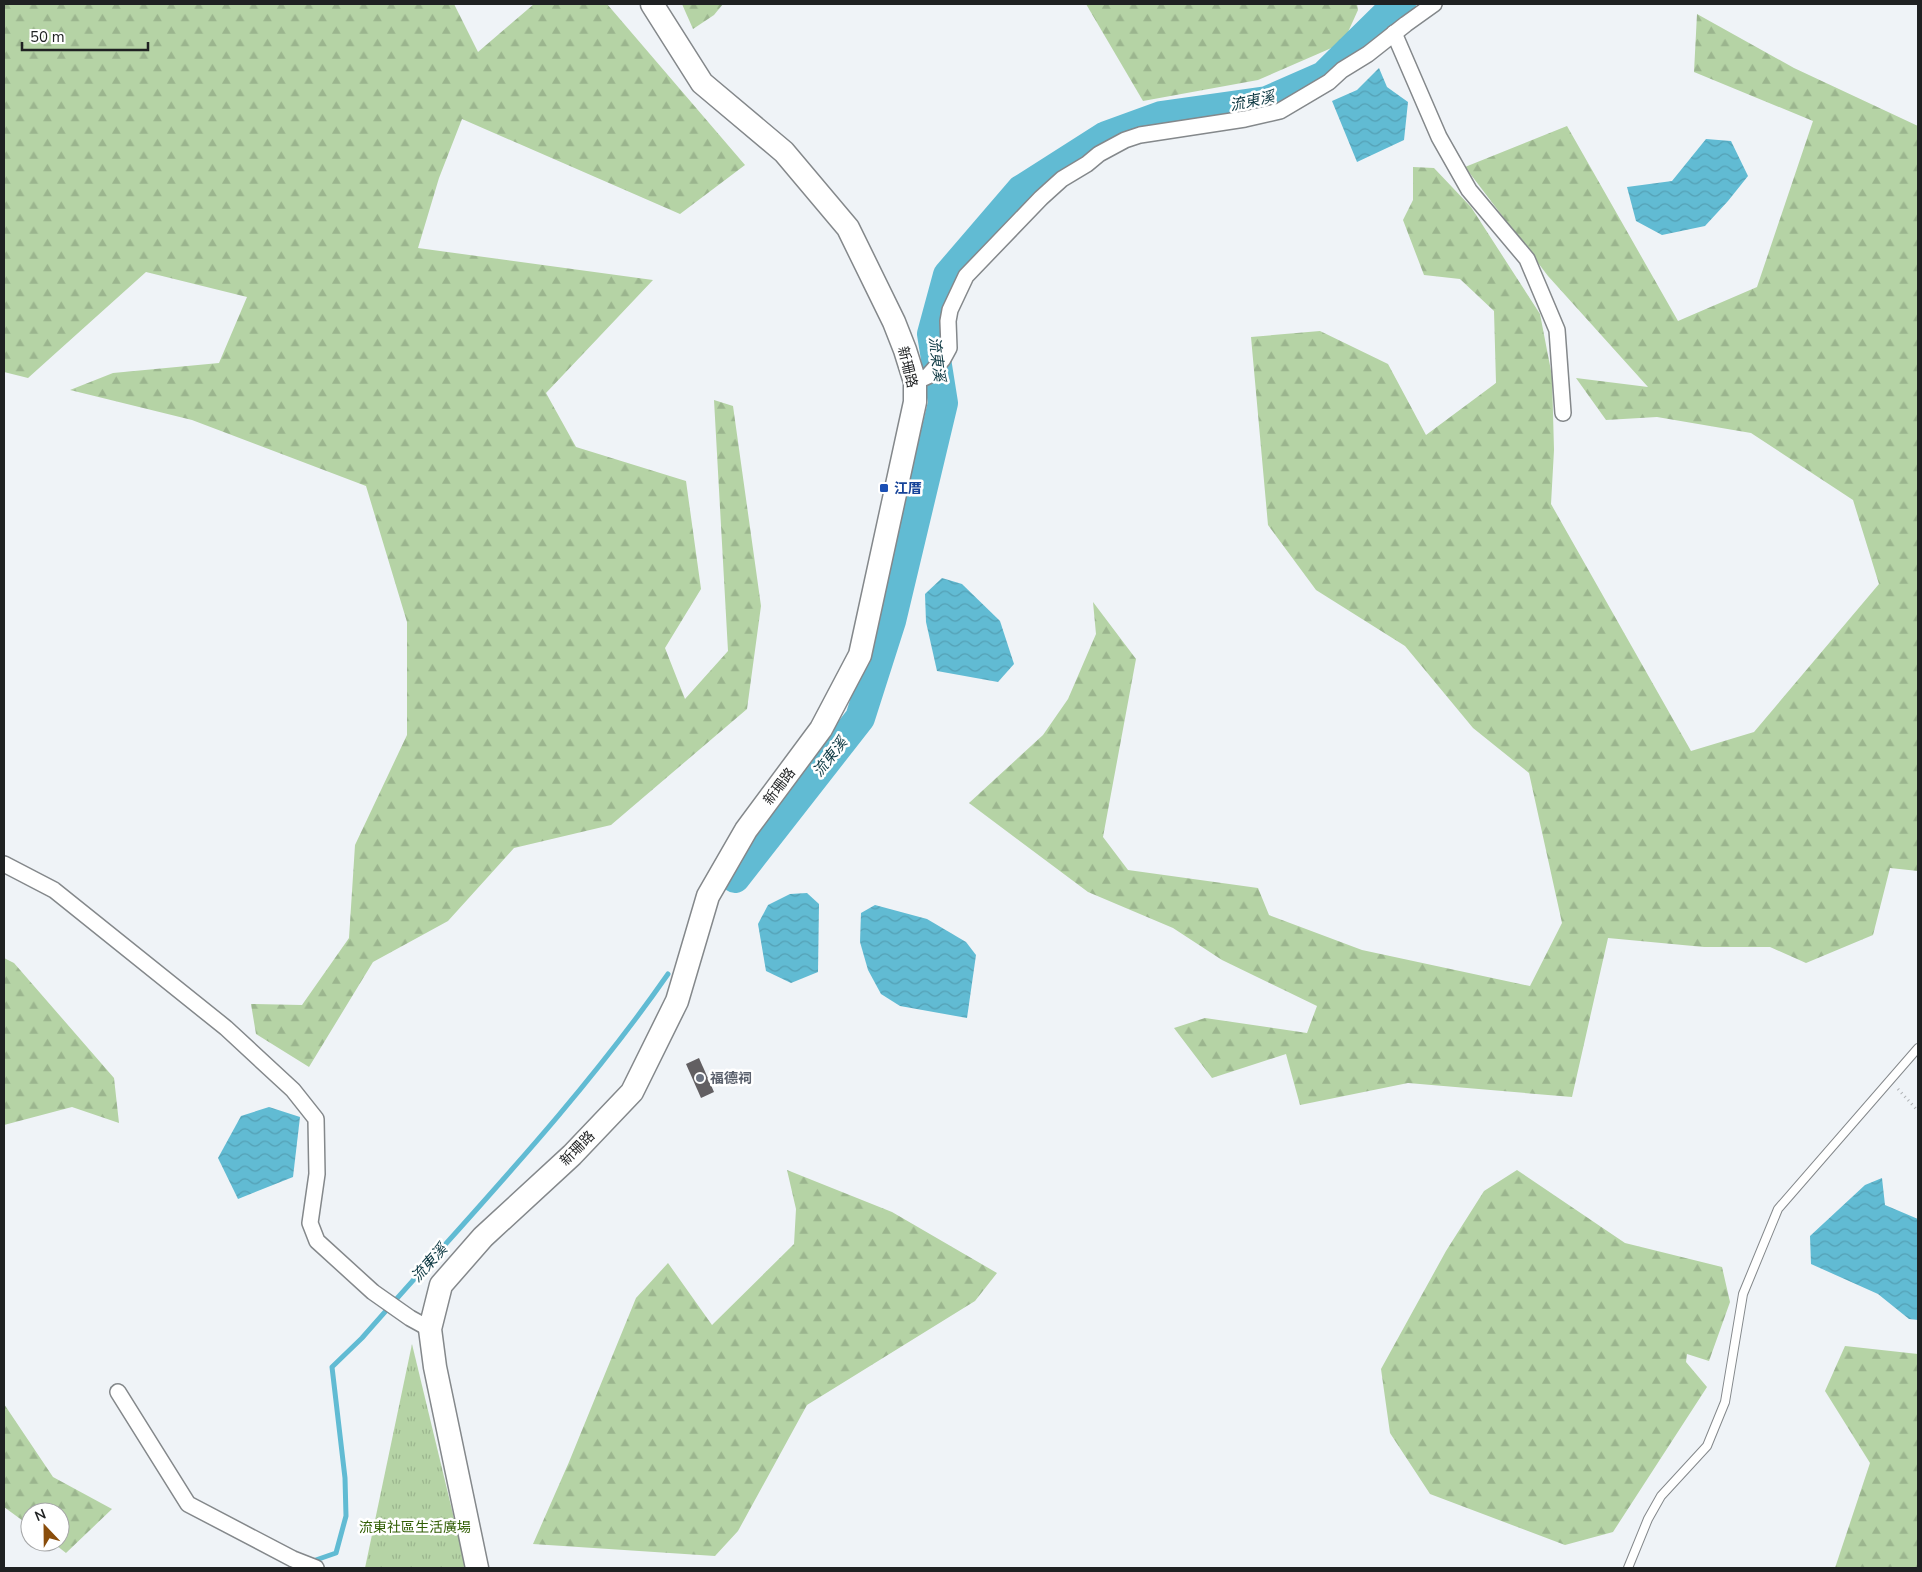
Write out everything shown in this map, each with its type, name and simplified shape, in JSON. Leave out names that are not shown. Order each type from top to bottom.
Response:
[{"type":"street","name":"新珊路","points":[[473,1566],[435,1367],[430,1329],[441,1285],[483,1237],[572,1155],[632,1092],[677,1001],[708,896],[746,830],[821,730],[860,655],[921,379],[905,350],[894,322],[848,228],[784,152],[702,83],[652,4]]},
{"type":"street","points":[[921,379],[943,359],[949,348],[948,321],[950,310],[966,276],[1041,198],[1062,179],[1087,164],[1099,154],[1125,140],[1140,135],[1245,119],[1280,111],[1329,82],[1342,70],[1368,54],[1434,4]]},
{"type":"street","points":[[1394,33],[1439,137],[1469,190],[1528,259],[1557,330],[1562,413]]},
{"type":"street","points":[[4,864],[54,890],[226,1028],[294,1090],[316,1119],[317,1174],[310,1223],[318,1241],[373,1292],[410,1318],[430,1329]]},
{"type":"street","points":[[118,1392],[188,1504],[293,1559],[316,1568]]},
{"type":"lane","points":[[1628,1568],[1645,1526],[1662,1496],[1707,1446],[1725,1402],[1743,1294],[1778,1209],[1918,1048]]},
{"type":"path","points":[[1889,1082],[1918,1111]]},
{"type":"green space","points":[[4,4],[454,4],[478,52],[534,4],[607,4],[745,165],[680,214],[462,119],[439,178],[418,248],[653,280],[546,393],[576,447],[686,481],[701,589],[665,648],[685,699],[728,651],[714,400],[733,406],[761,606],[747,709],[611,825],[514,848],[448,921],[373,962],[309,1067],[256,1034],[251,1004],[302,1005],[349,938],[355,845],[407,735],[407,622],[366,486],[192,420],[70,390],[113,373],[219,363],[247,297],[146,272],[28,378],[4,372]]},
{"type":"green space","points":[[682,4],[723,4],[714,15],[693,29]]},
{"type":"green space","points":[[1086,4],[1357,4],[1358,10],[1343,43],[1258,80],[1143,101]]},
{"type":"green space","points":[[1697,14],[1794,68],[1918,126],[1918,871],[1890,868],[1873,935],[1806,963],[1770,947],[1704,947],[1608,938],[1572,1097],[1408,1083],[1300,1105],[1286,1054],[1212,1078],[1174,1028],[1205,1018],[1307,1033],[1317,1006],[1222,960],[1173,928],[1088,892],[969,803],[1043,735],[1068,699],[1096,634],[1093,602],[1136,659],[1103,837],[1128,870],[1258,888],[1269,915],[1362,950],[1530,986],[1562,923],[1529,773],[1473,728],[1405,646],[1316,590],[1268,525],[1251,337],[1320,331],[1388,364],[1426,435],[1496,383],[1494,311],[1460,279],[1424,275],[1403,220],[1413,200],[1413,167],[1434,168],[1471,207],[1540,314],[1552,376],[1554,450],[1551,504],[1691,751],[1754,732],[1879,584],[1853,500],[1751,433],[1657,417],[1606,420],[1576,378],[1648,387],[1548,276],[1465,167],[1567,126],[1678,321],[1757,287],[1813,121],[1694,72]]},
{"type":"green space","points":[[4,958],[14,963],[114,1078],[119,1123],[72,1107],[4,1125]]},
{"type":"green space","points":[[787,1170],[892,1212],[997,1273],[975,1301],[807,1405],[738,1531],[715,1556],[533,1544],[569,1462],[636,1298],[668,1263],[712,1325],[794,1244],[796,1209]]},
{"type":"green space","points":[[1517,1170],[1625,1243],[1722,1267],[1730,1302],[1709,1361],[1687,1354],[1686,1362],[1707,1387],[1613,1532],[1565,1545],[1430,1494],[1390,1433],[1381,1369],[1446,1251],[1484,1191]]},
{"type":"green space","name":"流東社區生活廣場","points":[[412,1344],[466,1568],[365,1568]]},
{"type":"green space","points":[[1845,1346],[1918,1354],[1918,1568],[1835,1568],[1870,1463],[1825,1391]]},
{"type":"green space","points":[[4,1404],[53,1477],[112,1509],[70,1549],[70,1502],[20,1502],[20,1519],[4,1507]]},
{"type":"water","points":[[1379,68],[1387,87],[1408,102],[1404,140],[1357,162],[1332,101],[1357,90]]},
{"type":"water","points":[[1706,139],[1731,141],[1748,176],[1728,201],[1705,226],[1662,235],[1636,221],[1627,187],[1672,181]]},
{"type":"water","points":[[942,578],[962,584],[1000,621],[1014,664],[998,682],[937,671],[926,622],[925,594]]},
{"type":"water","points":[[807,893],[819,904],[818,972],[791,983],[766,971],[758,924],[768,905],[790,894]]},
{"type":"water","points":[[875,905],[927,919],[966,942],[976,955],[967,1018],[900,1006],[881,994],[868,970],[860,942],[861,913]]},
{"type":"water","points":[[269,1107],[300,1117],[293,1177],[238,1199],[218,1158],[241,1116]]},
{"type":"water","points":[[1882,1178],[1885,1205],[1918,1219],[1918,1320],[1909,1319],[1878,1294],[1811,1264],[1810,1236],[1865,1185]]},
{"type":"building","name":"福德祠","points":[[699,1058],[714,1092],[701,1098],[686,1064]]},
{"type":"waterway","name":"流東溪","points":[[735,878],[860,718],[891,621],[943,403],[932,334],[948,275],[1021,190],[1106,136],[1161,116],[1267,101],[1324,76],[1384,17],[1401,4]]},
{"type":"waterway","name":"流東溪","points":[[310,1562],[336,1553],[346,1516],[345,1478],[332,1367],[362,1338],[559,1115],[633,1022],[668,974]]},
{"type":"place","name":"江厝","points":[[884,488]]},
{"type":"place","name":"福德祠","points":[[700,1078]]}]
